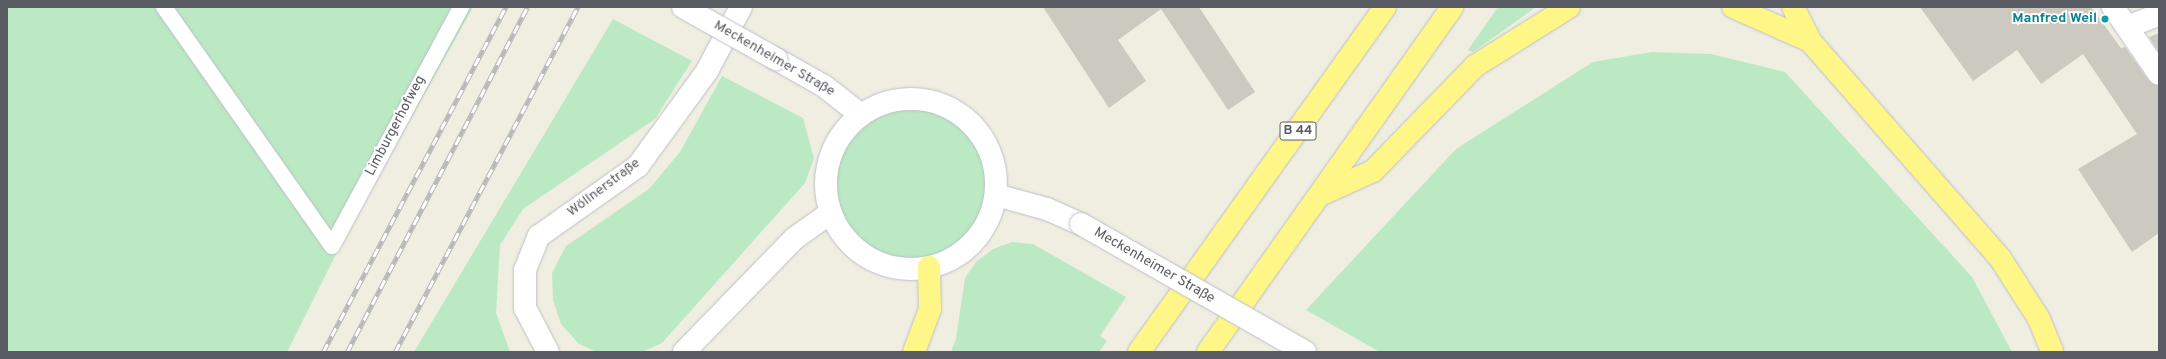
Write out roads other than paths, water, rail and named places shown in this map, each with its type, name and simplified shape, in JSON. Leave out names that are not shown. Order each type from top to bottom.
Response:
[{"type":"highway","name":"B 44","points":[[1140,352],[1385,7]]},
{"type":"highway","points":[[1208,352],[1452,7]]},
{"type":"highway","points":[[1318,195],[1373,171],[1476,66],[1569,7]]},
{"type":"highway","points":[[1732,7],[1810,41]]},
{"type":"highway","points":[[1793,7],[1810,41],[2000,258],[2039,319],[2052,352]]},
{"type":"highway","points":[[914,352],[930,309],[929,267]]},
{"type":"street","name":"Meckenheimer Straße","points":[[683,7],[824,86],[861,115]]},
{"type":"street","name":"Wöllnerstraße","points":[[548,352],[525,308],[524,270],[539,236],[638,166],[707,71],[741,7]]},
{"type":"street","points":[[2113,7],[2159,74]]},
{"type":"street","points":[[2126,27],[2159,15]]},
{"type":"street","points":[[910,99],[930,101],[955,111],[981,134],[989,149],[995,166],[996,194],[991,215],[974,241],[962,252],[929,267],[897,268],[866,257],[844,238],[830,213],[825,196],[827,165],[842,134],[861,115],[876,107],[910,99]]},
{"type":"street","name":"Meckenheimer Straße","points":[[996,194],[1047,209],[1081,224],[1305,352]]},
{"type":"street","points":[[684,352],[795,238],[830,213]]},
{"type":"lane","name":"Limburgerhofweg","points":[[164,7],[332,246],[461,7]]},
{"type":"railway","points":[[323,352],[506,7]]},
{"type":"railway","points":[[347,352],[527,7]]},
{"type":"railway","points":[[395,352],[578,7]]},
{"type":"place","name":"Manfred Weil","points":[[2105,19]]}]
